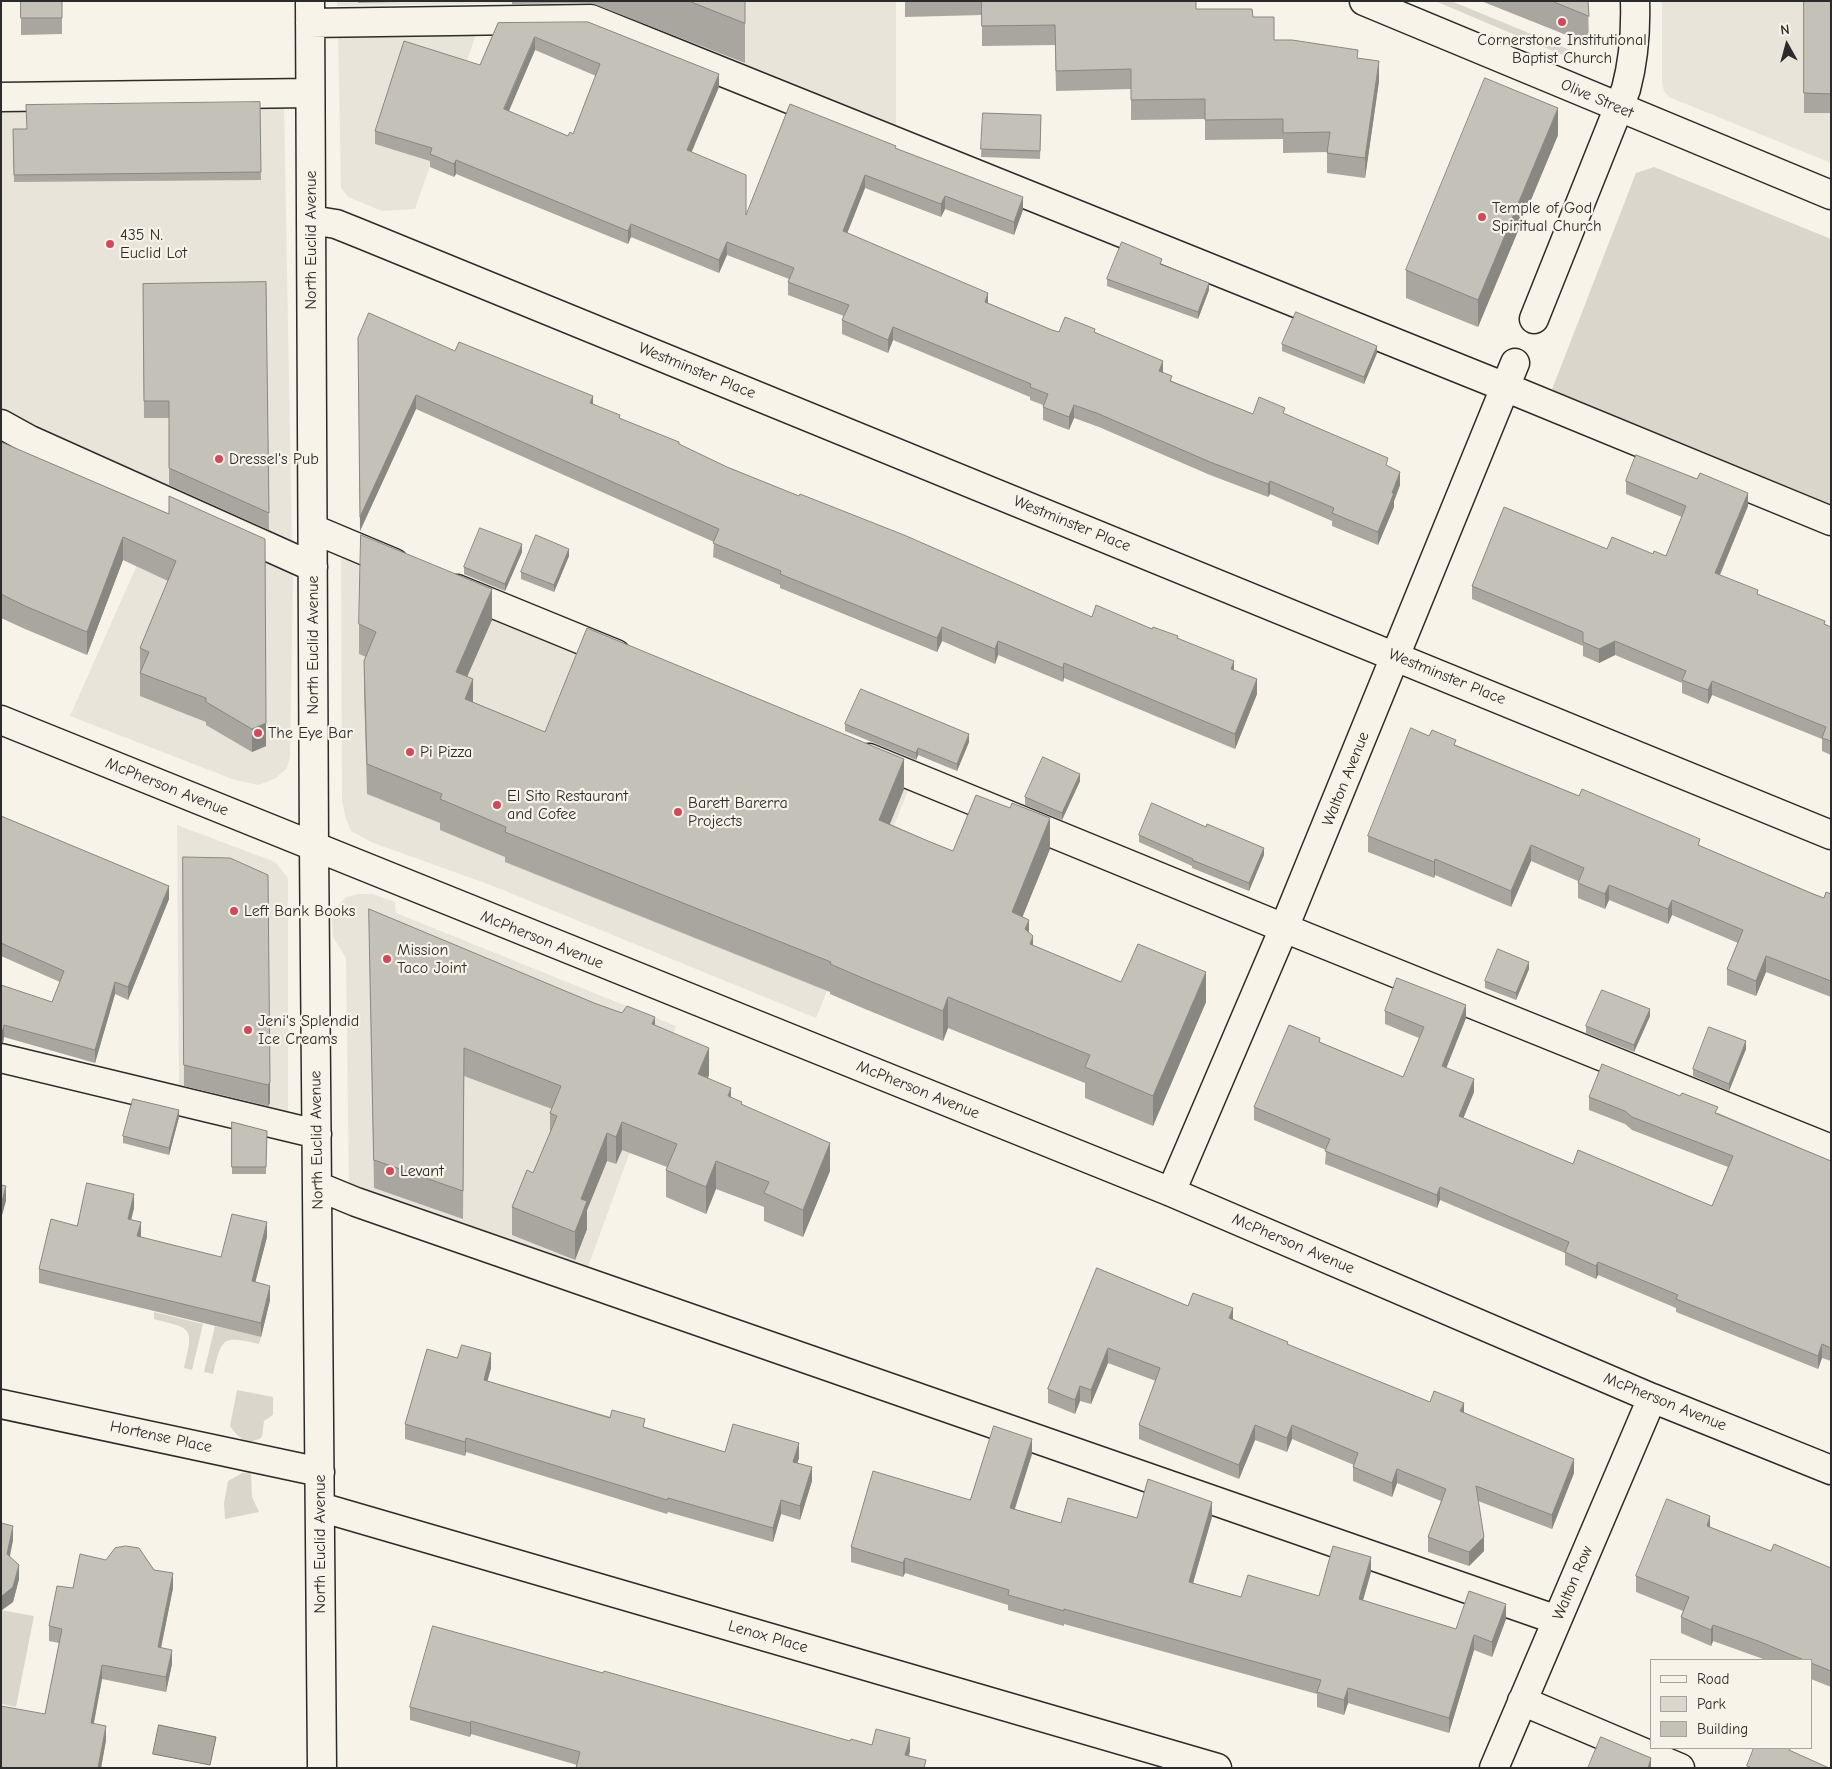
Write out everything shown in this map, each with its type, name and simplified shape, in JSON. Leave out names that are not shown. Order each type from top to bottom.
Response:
[{"type":"street","name":"Olive Street","points":[[1364,1],[1619,109],[1831,195]]},
{"type":"street","points":[[1534,319],[1619,109],[1633,62],[1636,36],[1635,1]]},
{"type":"street","points":[[310,12],[591,19],[1510,375],[1831,521]]},
{"type":"street","name":"North Euclid Avenue","points":[[310,12],[314,847],[322,1768]]},
{"type":"street","points":[[1,97],[310,93]]},
{"type":"street","name":"Westminster Place","points":[[311,220],[336,224],[361,234],[1831,835]]},
{"type":"street","name":"Walton Avenue","points":[[1171,1192],[1284,928],[1510,375]]},
{"type":"street","points":[[1,424],[30,440],[313,567]]},
{"type":"street","points":[[313,529],[642,665]]},
{"type":"street","name":"McPherson Avenue","points":[[1,720],[1171,1192],[1652,1398],[1831,1470]]},
{"type":"street","points":[[844,748],[1831,1149]]},
{"type":"street","points":[[1,1058],[317,1134]]},
{"type":"street","points":[[317,1186],[365,1205],[1557,1620]]},
{"type":"street","name":"Walton Row","points":[[1494,1768],[1652,1398]]},
{"type":"street","name":"Hortense Place","points":[[1,1404],[320,1472]]},
{"type":"street","name":"Lenox Place","points":[[320,1506],[1217,1768]]},
{"type":"street","points":[[1522,1701],[1680,1768]]},
{"type":"shaded area","points":[[337,1],[896,1],[896,127],[590,2],[337,6]]},
{"type":"shaded area","points":[[1662,1],[1831,1],[1831,163],[1669,97],[1664,91],[1662,83]]},
{"type":"shaded area","points":[[338,29],[478,29],[415,209],[382,211],[348,197],[341,188]]},
{"type":"shaded area","points":[[284,105],[292,547],[1,415],[1,108]]},
{"type":"shaded area","points":[[160,513],[293,571],[290,757],[287,768],[276,778],[258,785],[232,779],[70,716]]},
{"type":"shaded area","points":[[341,548],[912,781],[816,1018],[493,886],[371,842],[351,831],[342,800]]},
{"type":"shaded area","points":[[177,825],[275,862],[288,878],[288,1118],[179,1090]]},
{"type":"shaded area","points":[[358,894],[373,894],[395,902],[396,913],[676,1026],[585,1275],[349,1190],[346,958],[333,937],[332,919],[336,908],[346,897]]},
{"type":"shaded area","points":[[159,1725],[216,1737],[210,1765],[153,1754]]},
{"type":"green space","points":[[1435,1],[1451,1],[1575,52],[1572,59]]},
{"type":"green space","points":[[1654,167],[1831,239],[1831,508],[1551,392],[1636,173]]},
{"type":"green space","points":[[154,1312],[203,1324],[192,1370],[184,1368],[189,1344],[187,1332],[177,1325],[154,1319]]},
{"type":"green space","points":[[215,1326],[261,1337],[259,1344],[237,1340],[225,1342],[221,1346],[213,1374],[204,1372]]},
{"type":"green space","points":[[237,1390],[273,1397],[273,1415],[264,1421],[262,1437],[257,1440],[244,1440],[230,1426]]},
{"type":"green space","points":[[251,1472],[252,1497],[259,1512],[225,1519],[224,1503],[228,1481],[242,1473]]},
{"type":"green space","points":[[1,1610],[34,1616],[16,1707],[1,1704]]},
{"type":"building","points":[[21,1],[62,1],[62,18],[21,18]]},
{"type":"building","points":[[689,1],[745,1],[745,23]]},
{"type":"building","points":[[982,1],[1196,1],[1196,9],[1252,9],[1253,17],[1274,17],[1274,40],[1292,40],[1358,50],[1357,58],[1379,61],[1365,158],[1327,153],[1330,132],[1283,133],[1283,119],[1205,120],[1205,99],[1131,100],[1131,69],[1056,71],[1055,25],[982,26]]},
{"type":"building","points":[[1552,1],[1588,1],[1589,16]]},
{"type":"building","points":[[1804,1],[1831,1],[1831,94],[1804,93]]},
{"type":"building","points":[[588,22],[719,74],[687,150],[746,175],[746,215],[790,104],[896,146],[895,148],[1023,197],[1014,222],[945,196],[941,204],[865,175],[843,231],[988,293],[985,302],[1052,330],[1059,332],[1065,317],[1095,329],[1094,332],[1163,361],[1159,371],[1172,376],[1170,381],[1253,414],[1259,397],[1285,408],[1283,413],[1388,458],[1386,465],[1400,472],[1392,493],[1394,493],[1378,532],[1332,513],[1334,508],[1270,481],[1268,484],[1210,462],[1099,414],[1074,405],[1069,417],[1043,407],[1048,394],[1030,387],[1031,384],[893,327],[888,340],[842,320],[849,305],[788,282],[794,268],[727,242],[719,260],[631,224],[628,231],[456,160],[454,164],[430,154],[432,148],[375,131],[404,41],[480,65],[498,23]],"holes":[[[535,37],[600,64],[573,134],[570,132],[568,136],[504,109]]]},
{"type":"building","name":"Temple of God Spiritual Church","points":[[1485,78],[1558,108],[1478,300],[1406,270]]},
{"type":"building","points":[[260,102],[261,172],[14,175],[13,129],[27,129],[26,105]]},
{"type":"building","points":[[983,113],[1041,115],[1040,151],[981,149]]},
{"type":"building","points":[[1122,242],[1162,259],[1160,264],[1209,283],[1198,312],[1107,279]]},
{"type":"building","points":[[266,282],[269,513],[169,468],[169,401],[144,401],[143,284]]},
{"type":"building","points":[[1296,312],[1377,346],[1364,377],[1282,344]]},
{"type":"building","points":[[369,313],[455,351],[459,342],[593,396],[590,403],[620,415],[619,418],[679,442],[679,444],[727,467],[904,535],[1092,617],[1096,605],[1152,629],[1153,627],[1178,636],[1177,638],[1234,661],[1231,669],[1257,679],[1235,734],[1064,663],[1063,668],[998,641],[995,649],[942,627],[937,638],[780,574],[781,571],[713,543],[719,529],[416,395],[360,517],[358,338]]},
{"type":"building","points":[[1,442],[169,514],[169,496],[265,539],[266,723],[252,729],[206,702],[206,698],[140,673],[149,652],[140,648],[176,561],[123,537],[87,632],[1,594]]},
{"type":"building","points":[[1636,455],[1697,479],[1700,473],[1748,493],[1715,573],[1758,590],[1757,594],[1825,621],[1824,624],[1831,627],[1831,741],[1822,738],[1826,727],[1712,681],[1708,690],[1682,680],[1686,671],[1615,641],[1599,649],[1583,642],[1583,632],[1472,586],[1504,507],[1607,549],[1612,537],[1653,554],[1654,551],[1666,556],[1686,506],[1626,481]]},
{"type":"building","points":[[480,528],[522,544],[505,584],[464,567]]},
{"type":"building","points":[[361,535],[492,589],[456,672],[473,679],[465,699],[545,732],[587,628],[904,759],[879,820],[928,841],[953,851],[976,795],[1010,808],[1012,803],[1050,818],[1012,912],[1029,920],[1025,929],[1033,936],[1030,944],[1121,982],[1138,944],[1206,972],[1153,1096],[1085,1067],[1090,1055],[948,997],[943,1011],[830,964],[831,962],[505,832],[506,827],[440,799],[442,794],[367,764],[364,661],[376,632],[359,624]]},
{"type":"building","points":[[536,535],[569,549],[554,585],[521,572]]},
{"type":"building","points":[[861,689],[969,734],[957,764],[918,748],[916,753],[845,724]]},
{"type":"building","points":[[1411,728],[1429,736],[1432,730],[1456,740],[1454,745],[1579,796],[1582,789],[1700,839],[1698,845],[1813,894],[1824,898],[1826,892],[1831,894],[1831,981],[1766,956],[1756,981],[1727,969],[1743,930],[1672,900],[1668,909],[1609,885],[1605,894],[1578,883],[1584,868],[1531,845],[1511,891],[1435,859],[1434,862],[1368,836]]},
{"type":"building","points":[[1043,757],[1080,774],[1062,813],[1025,797]]},
{"type":"building","points":[[1152,803],[1206,827],[1207,824],[1264,848],[1249,883],[1192,860],[1139,835]]},
{"type":"building","points":[[1,816],[169,886],[128,987],[115,982],[95,1050],[4,1025],[3,1030],[1,1030],[1,985],[52,1002],[64,971],[1,943]]},
{"type":"building","points":[[183,857],[230,858],[268,875],[270,1082],[268,1085],[184,1065]]},
{"type":"building","points":[[369,909],[594,1003],[622,1013],[627,1006],[655,1017],[652,1024],[709,1048],[698,1074],[731,1088],[728,1096],[742,1102],[741,1104],[830,1143],[803,1210],[764,1193],[769,1182],[716,1161],[706,1187],[666,1170],[677,1144],[622,1122],[616,1137],[607,1133],[581,1199],[587,1201],[575,1232],[512,1207],[527,1170],[533,1173],[557,1116],[550,1113],[561,1086],[464,1048],[463,1191],[374,1160]]},
{"type":"building","points":[[1498,949],[1529,962],[1516,993],[1485,981]]},
{"type":"building","points":[[1397,978],[1466,1005],[1442,1066],[1474,1079],[1459,1116],[1573,1164],[1578,1150],[1712,1206],[1733,1156],[1632,1117],[1625,1111],[1589,1097],[1602,1064],[1680,1096],[1682,1093],[1718,1107],[1715,1113],[1831,1161],[1831,1348],[1822,1344],[1818,1356],[1676,1299],[1678,1295],[1598,1262],[1596,1266],[1565,1252],[1569,1242],[1440,1187],[1437,1195],[1325,1151],[1330,1139],[1254,1107],[1289,1025],[1320,1038],[1319,1042],[1403,1077],[1424,1027],[1385,1011]]},
{"type":"building","points":[[1602,990],[1650,1009],[1634,1045],[1586,1026]]},
{"type":"building","points":[[1709,1027],[1746,1041],[1729,1084],[1693,1069]]},
{"type":"building","points":[[133,1099],[179,1110],[169,1148],[123,1136]]},
{"type":"building","points":[[232,1122],[267,1131],[266,1167],[232,1167]]},
{"type":"building","points":[[87,1183],[134,1194],[128,1219],[141,1222],[137,1236],[221,1257],[232,1214],[267,1222],[252,1281],[270,1286],[261,1323],[39,1269],[51,1219],[77,1226]]},
{"type":"building","points":[[1,1185],[6,1186],[1,1205]]},
{"type":"building","points":[[1097,1268],[1188,1306],[1193,1293],[1233,1308],[1229,1318],[1288,1342],[1287,1344],[1430,1402],[1434,1391],[1464,1403],[1460,1411],[1574,1459],[1552,1515],[1476,1486],[1484,1537],[1469,1552],[1428,1537],[1446,1489],[1397,1469],[1392,1483],[1353,1467],[1358,1453],[1292,1425],[1287,1438],[1255,1425],[1239,1465],[1139,1425],[1160,1368],[1108,1348],[1091,1390],[1080,1386],[1075,1400],[1048,1389]]},
{"type":"building","points":[[462,1345],[491,1353],[484,1380],[610,1418],[612,1410],[645,1419],[643,1427],[725,1452],[733,1424],[799,1443],[793,1462],[812,1467],[800,1506],[781,1500],[773,1528],[668,1498],[667,1500],[466,1438],[465,1442],[405,1424],[427,1349],[457,1358]]},
{"type":"building","points":[[994,1426],[1032,1439],[1010,1508],[1061,1523],[1068,1498],[1137,1518],[1148,1479],[1212,1502],[1189,1582],[1241,1597],[1248,1575],[1319,1596],[1333,1546],[1371,1557],[1359,1599],[1456,1629],[1469,1591],[1506,1604],[1492,1642],[1474,1635],[1449,1718],[1348,1688],[1344,1700],[1317,1692],[1321,1680],[1008,1595],[1009,1590],[905,1558],[903,1563],[851,1547],[873,1471],[970,1500]]},
{"type":"building","points":[[1667,1499],[1710,1516],[1707,1526],[1771,1551],[1774,1544],[1831,1568],[1831,1671],[1812,1663],[1812,1659],[1802,1659],[1713,1625],[1711,1630],[1681,1617],[1689,1597],[1636,1576]]},
{"type":"building","points":[[1,1523],[13,1526],[7,1554],[19,1565],[13,1587],[2,1596],[1,1595]]},
{"type":"building","points":[[126,1546],[139,1548],[154,1570],[173,1573],[158,1647],[172,1650],[166,1677],[102,1665],[91,1723],[106,1726],[98,1768],[1,1768],[1,1706],[45,1714],[62,1629],[49,1626],[57,1586],[73,1588],[80,1554],[106,1560],[115,1548]]},
{"type":"building","points":[[433,1626],[603,1673],[604,1671],[850,1741],[851,1739],[872,1745],[876,1729],[910,1738],[905,1755],[926,1760],[924,1768],[576,1768],[580,1752],[471,1721],[470,1723],[410,1707]]},
{"type":"building","points":[[1601,1737],[1651,1758],[1648,1768],[1588,1768]]},
{"type":"building","points":[[1754,1749],[1790,1749],[1829,1768],[1752,1768],[1747,1766]]},
{"type":"place","name":"Cornerstone Institutional Baptist Church","points":[[1562,22]]},
{"type":"place","name":"Temple of God Spiritual Church","points":[[1482,217]]},
{"type":"place","name":"435 N. Euclid Lot","points":[[110,244]]},
{"type":"place","name":"Dressel's Pub","points":[[219,459]]},
{"type":"place","name":"The Eye Bar","points":[[258,733]]},
{"type":"place","name":"Pi Pizza","points":[[410,752]]},
{"type":"place","name":"El Sito Restaurant and Cofee","points":[[497,805]]},
{"type":"place","name":"Barett Barerra Projects","points":[[678,812]]},
{"type":"place","name":"Left Bank Books","points":[[234,911]]},
{"type":"place","name":"Mission Taco Joint","points":[[387,959]]},
{"type":"place","name":"Jeni's Splendid Ice Creams","points":[[248,1030]]},
{"type":"place","name":"Levant","points":[[390,1171]]}]
